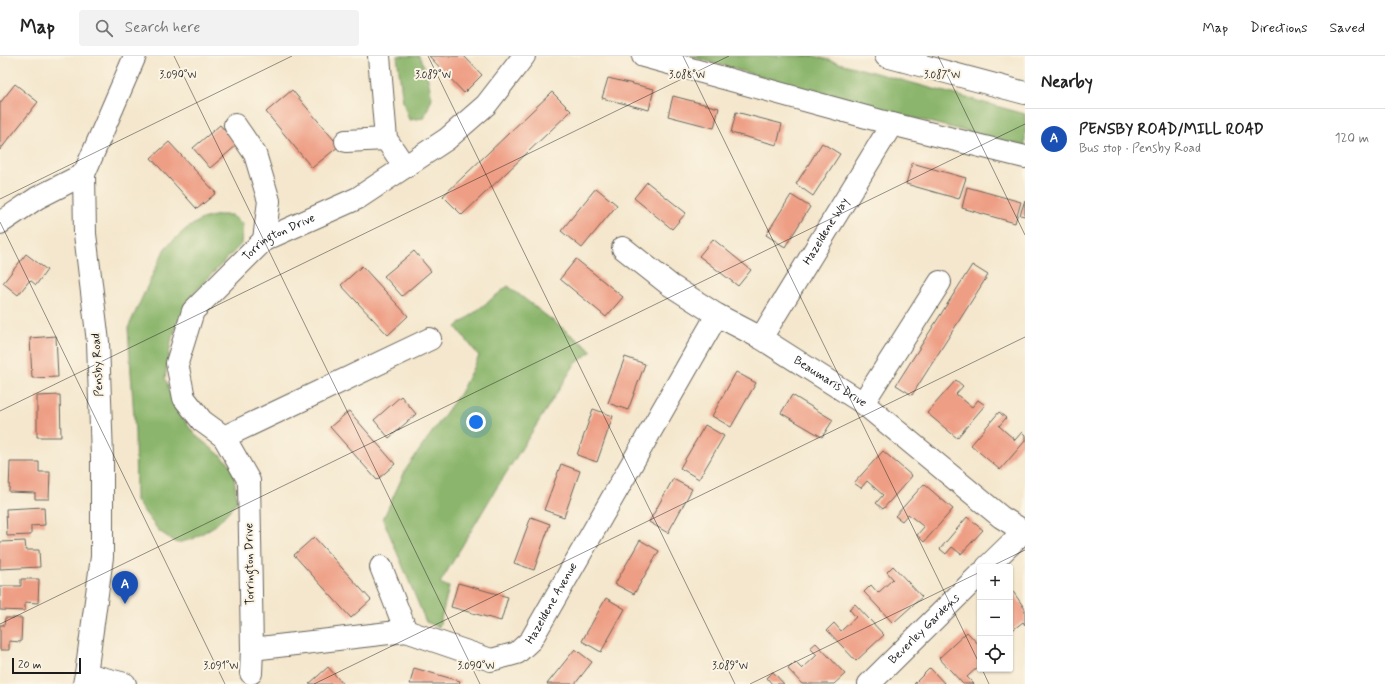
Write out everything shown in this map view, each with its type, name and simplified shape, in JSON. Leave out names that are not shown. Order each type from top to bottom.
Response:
[{"type":"street","name":"Pensby Road","points":[[85,679],[102,557],[102,480],[98,342],[85,234],[84,174],[135,56]]},
{"type":"street","points":[[379,56],[386,139],[405,167]]},
{"type":"street","name":"Torrington Drive","points":[[251,672],[252,649],[249,481],[224,437],[202,421],[184,398],[177,364],[193,311],[264,240],[358,198],[447,139],[486,105],[524,56]]},
{"type":"street","points":[[643,56],[892,124],[1025,156]]},
{"type":"street","points":[[886,56],[1025,93]]},
{"type":"street","name":"Hazeldene Way","points":[[761,338],[892,124]]},
{"type":"street","points":[[235,126],[255,154],[269,201],[264,240]]},
{"type":"street","points":[[346,141],[386,139]]},
{"type":"street","points":[[0,223],[37,198],[84,174]]},
{"type":"street","name":"Beaumaris Drive","points":[[624,248],[670,285],[717,314],[761,338],[862,403],[1001,517],[1024,532]]},
{"type":"street","points":[[862,403],[940,282]]},
{"type":"street","name":"Hazeldene Avenue","points":[[252,649],[406,631],[491,660],[517,654],[531,640],[717,314]]},
{"type":"street","points":[[224,437],[430,339]]},
{"type":"street","points":[[990,564],[1024,532]]},
{"type":"street","points":[[381,567],[406,631]]},
{"type":"street","name":"Beverley Gardens","points":[[869,684],[977,577]]},
{"type":"street","points":[[85,679],[126,684]]},
{"type":"green space","points":[[397,56],[419,56],[426,70],[432,98],[424,118],[409,120],[403,102]]},
{"type":"green space","points":[[689,56],[814,56],[1025,114],[1025,146],[849,102]]},
{"type":"green space","points":[[218,215],[231,215],[243,224],[241,244],[193,294],[172,337],[165,378],[176,409],[195,435],[233,467],[237,502],[216,525],[193,539],[177,543],[159,531],[136,501],[135,433],[128,328],[165,248],[186,229],[202,219]]},
{"type":"green space","points":[[508,286],[592,351],[575,364],[496,489],[440,583],[449,587],[439,627],[426,622],[383,519],[406,469],[460,393],[479,356],[456,327]]},
{"type":"building","points":[[429,56],[464,56],[482,75],[464,93]]},
{"type":"building","points":[[608,78],[654,89],[649,110],[602,98]]},
{"type":"building","points":[[15,84],[38,102],[0,150],[0,103]]},
{"type":"building","points":[[292,90],[339,146],[312,168],[266,112]]},
{"type":"building","points":[[552,92],[571,111],[462,215],[443,196]]},
{"type":"building","points":[[673,96],[719,108],[714,128],[668,116]]},
{"type":"building","points":[[736,112],[782,124],[777,145],[731,133]]},
{"type":"building","points":[[220,125],[237,145],[210,168],[193,148]]},
{"type":"building","points":[[169,142],[216,193],[197,209],[151,158]]},
{"type":"building","points":[[822,143],[840,154],[813,196],[796,184]]},
{"type":"building","points":[[912,163],[966,178],[959,199],[906,184]]},
{"type":"building","points":[[647,182],[686,213],[672,229],[634,198]]},
{"type":"building","points":[[967,187],[1021,202],[1015,223],[962,208]]},
{"type":"building","points":[[596,188],[617,205],[582,248],[561,231]]},
{"type":"building","points":[[791,195],[810,207],[785,247],[766,235]]},
{"type":"building","points":[[1025,200],[1025,216],[1020,215]]},
{"type":"building","points":[[713,239],[751,270],[738,286],[699,256]]},
{"type":"building","points":[[414,251],[431,271],[402,296],[384,276]]},
{"type":"building","points":[[26,254],[47,270],[36,285],[30,280],[18,295],[3,283]]},
{"type":"building","points":[[576,259],[623,297],[606,317],[560,279]]},
{"type":"building","points":[[972,265],[988,275],[912,395],[896,385]]},
{"type":"building","points":[[362,266],[408,316],[388,335],[341,285]]},
{"type":"building","points":[[56,336],[58,377],[32,378],[30,338]]},
{"type":"building","points":[[625,357],[645,364],[628,410],[608,403]]},
{"type":"building","points":[[736,372],[756,383],[731,427],[712,416]]},
{"type":"building","points":[[956,380],[963,386],[956,394],[972,407],[978,400],[985,405],[957,438],[927,413]]},
{"type":"building","points":[[60,395],[61,437],[37,437],[37,396]]},
{"type":"building","points":[[792,395],[833,420],[822,437],[781,413]]},
{"type":"building","points":[[401,396],[416,414],[389,438],[374,420]]},
{"type":"building","points":[[593,409],[613,416],[597,462],[577,455]]},
{"type":"building","points":[[349,411],[395,464],[377,480],[330,427]]},
{"type":"building","points":[[999,412],[1006,418],[999,426],[1015,440],[1022,432],[1025,435],[1025,441],[1000,470],[971,445]]},
{"type":"building","points":[[705,425],[724,436],[699,479],[680,468]]},
{"type":"building","points":[[883,451],[912,476],[883,509],[876,503],[883,495],[867,481],[861,488],[854,483]]},
{"type":"building","points":[[10,462],[39,462],[39,472],[50,472],[49,499],[35,499],[35,493],[9,492]]},
{"type":"building","points":[[561,464],[580,471],[564,517],[544,510]]},
{"type":"building","points":[[673,479],[692,489],[668,533],[649,522]]},
{"type":"building","points":[[924,484],[953,509],[924,542],[917,535],[924,527],[908,514],[902,521],[895,516]]},
{"type":"building","points":[[44,507],[45,525],[31,526],[31,535],[7,536],[6,509]]},
{"type":"building","points":[[531,517],[550,524],[534,570],[514,563]]},
{"type":"building","points":[[967,517],[983,530],[961,554],[952,547],[946,554],[940,549]]},
{"type":"building","points":[[314,537],[371,600],[351,618],[294,555]]},
{"type":"building","points":[[640,540],[659,551],[634,594],[615,584]]},
{"type":"building","points":[[25,541],[26,550],[39,550],[40,567],[0,569],[0,542]]},
{"type":"building","points":[[893,566],[922,597],[893,623],[864,592],[871,585],[878,593],[893,579],[887,572]]},
{"type":"building","points":[[21,579],[39,579],[38,603],[25,602],[25,611],[0,610],[0,586],[21,586]]},
{"type":"building","points":[[458,583],[508,597],[501,621],[451,607]]},
{"type":"building","points":[[1013,591],[1025,609],[1025,625],[1023,622],[1013,630]]},
{"type":"building","points":[[606,598],[625,609],[601,652],[582,641]]},
{"type":"building","points":[[855,604],[884,635],[856,661],[827,630],[834,623],[841,631],[856,617],[849,609]]},
{"type":"building","points":[[5,618],[22,618],[21,642],[9,641],[9,650],[0,650],[0,625],[4,625]]},
{"type":"building","points":[[967,632],[977,643],[977,668],[967,677],[974,684],[963,684],[939,658]]},
{"type":"building","points":[[816,643],[845,674],[834,684],[802,684],[788,669],[795,662],[802,669],[817,655],[810,648]]},
{"type":"building","points":[[575,649],[592,662],[575,684],[547,684]]},
{"type":"building","points":[[328,667],[343,684],[309,684]]},
{"type":"building","points":[[414,668],[460,681],[459,684],[410,684]]},
{"type":"building","points":[[930,668],[945,684],[914,684]]},
{"type":"building","points":[[773,672],[784,684],[772,684],[767,678]]},
{"type":"place","name":"PENSBY ROAD/MILL ROAD","points":[[125,604]]}]
